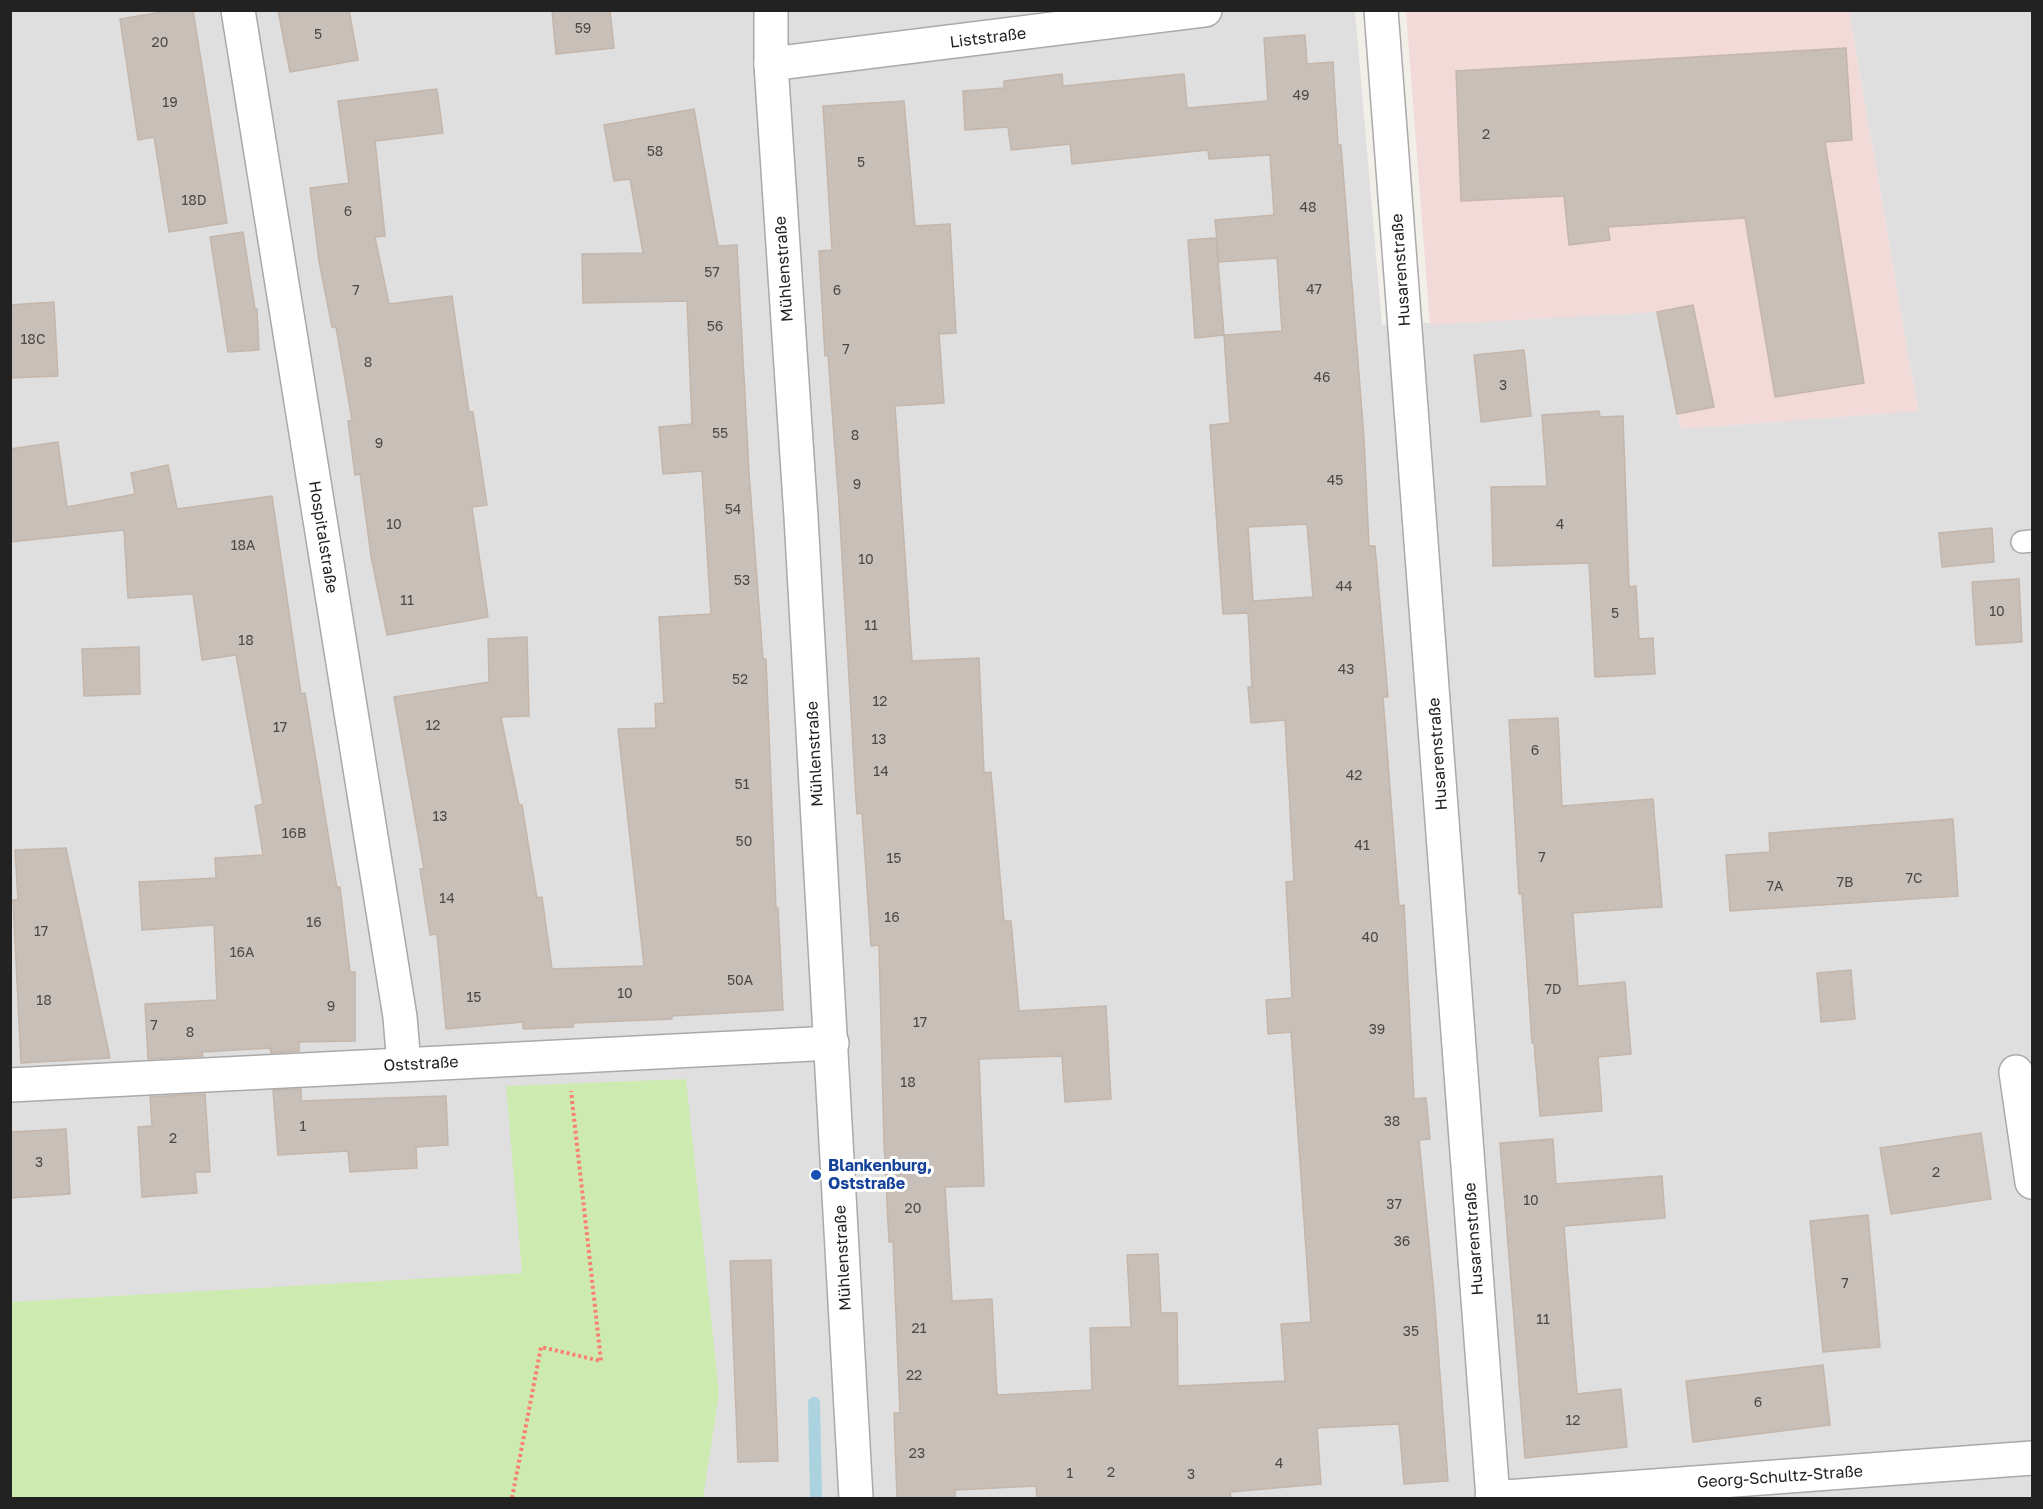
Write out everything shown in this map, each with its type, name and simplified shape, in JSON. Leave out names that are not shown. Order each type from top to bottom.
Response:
[{"type":"street","name":"Hospitalstraße","points":[[238,10],[400,1017],[404,1065]]},
{"type":"street","name":"Mühlenstraße","points":[[771,10],[771,64],[832,1043],[856,1498]]},
{"type":"street","name":"Liststraße","points":[[771,64],[1205,10]]},
{"type":"street","name":"Husarenstraße","points":[[1381,10],[1492,1498]]},
{"type":"street","name":"Oststraße","points":[[10,1085],[832,1043]]},
{"type":"street","points":[[2016,1072],[2032,1182]]},
{"type":"street","name":"Georg-Schultz-Straße","points":[[1492,1498],[2032,1458]]},
{"type":"path","points":[[512,1498],[541,1347],[601,1361],[568,1058]]},
{"type":"shaded area","points":[[10,11],[1355,11],[1382,325],[1657,312],[1681,429],[1918,411],[1849,11],[2032,11],[2032,1498],[11,1498]]},
{"type":"shaded area","points":[[1406,11],[1849,11],[1918,411],[1681,429],[1657,312],[1430,325]]},
{"type":"green space","points":[[686,1079],[719,1394],[703,1498],[11,1498],[11,1302],[522,1273],[506,1086]]},
{"type":"building","points":[[174,10],[193,10],[227,223],[169,232],[154,137],[138,140],[120,19]]},
{"type":"building","points":[[278,10],[349,10],[358,60],[290,72]]},
{"type":"building","points":[[552,10],[610,10],[614,48],[556,54]]},
{"type":"building","points":[[1305,35],[1307,64],[1333,62],[1338,145],[1341,145],[1364,438],[1369,546],[1375,546],[1388,697],[1383,697],[1399,906],[1404,905],[1414,1099],[1426,1098],[1430,1139],[1419,1140],[1434,1294],[1448,1481],[1404,1484],[1399,1424],[1317,1428],[1321,1484],[1230,1492],[1231,1498],[1037,1498],[1036,1486],[955,1490],[955,1498],[897,1498],[894,1413],[900,1413],[893,1242],[889,1242],[884,1143],[879,945],[871,946],[862,813],[857,814],[839,504],[828,355],[825,356],[819,251],[832,250],[823,106],[904,101],[915,226],[950,224],[956,333],[939,334],[944,403],[895,406],[912,661],[979,658],[984,773],[991,772],[1004,921],[1011,921],[1019,1011],[1106,1006],[1111,1099],[1065,1102],[1062,1056],[979,1059],[984,1186],[945,1187],[952,1301],[992,1299],[997,1395],[1092,1390],[1090,1328],[1131,1327],[1127,1255],[1158,1254],[1161,1313],[1177,1313],[1178,1386],[1285,1381],[1281,1324],[1311,1322],[1291,1032],[1268,1034],[1266,1000],[1292,998],[1286,882],[1294,881],[1285,720],[1251,723],[1248,687],[1252,687],[1248,613],[1223,614],[1210,425],[1230,423],[1224,335],[1282,331],[1277,258],[1219,262],[1215,220],[1274,215],[1270,155],[1209,159],[1208,150],[1072,164],[1070,144],[1011,150],[1008,127],[965,130],[963,91],[1004,88],[1004,81],[1062,74],[1063,86],[1184,74],[1187,108],[1268,101],[1264,38]],"holes":[[[1307,524],[1313,597],[1253,601],[1248,527]]]},
{"type":"building","points":[[1846,48],[1852,140],[1825,142],[1864,383],[1775,397],[1745,218],[1608,227],[1610,240],[1569,245],[1564,196],[1461,201],[1456,71]]},
{"type":"building","points":[[437,89],[443,133],[375,141],[385,236],[375,237],[389,304],[452,296],[469,412],[473,412],[487,505],[472,507],[488,617],[387,635],[371,556],[360,474],[355,475],[348,421],[352,420],[336,327],[332,327],[319,261],[310,188],[349,183],[338,101]]},
{"type":"building","points":[[694,109],[718,246],[737,245],[749,472],[763,659],[766,659],[776,908],[778,908],[783,1010],[672,1016],[672,1019],[573,1023],[573,1027],[523,1029],[523,1022],[446,1029],[437,934],[430,935],[420,869],[424,869],[394,697],[489,682],[488,639],[527,637],[529,716],[501,717],[519,805],[522,805],[537,898],[542,897],[552,969],[644,966],[618,729],[656,728],[655,704],[664,703],[659,617],[711,614],[702,471],[663,474],[659,427],[692,424],[687,301],[583,303],[582,254],[643,253],[630,179],[614,181],[604,125]]},
{"type":"building","points":[[243,232],[255,309],[257,309],[259,350],[228,352],[210,237]]},
{"type":"building","points":[[1216,238],[1224,335],[1195,338],[1188,240]]},
{"type":"building","points":[[54,302],[58,376],[10,378],[10,305]]},
{"type":"building","points":[[1693,305],[1714,407],[1677,414],[1657,312]]},
{"type":"building","points":[[1524,350],[1531,416],[1481,422],[1474,355]]},
{"type":"building","points":[[1599,411],[1600,417],[1623,416],[1629,587],[1636,586],[1639,639],[1653,638],[1655,674],[1595,677],[1589,563],[1493,566],[1491,487],[1547,486],[1542,415]]},
{"type":"building","points":[[58,442],[67,507],[135,494],[131,473],[168,465],[177,509],[272,496],[301,694],[305,693],[337,888],[340,887],[350,972],[355,972],[355,1041],[299,1042],[299,1051],[271,1053],[270,1048],[202,1052],[203,1056],[148,1059],[145,1004],[217,1000],[214,925],[142,930],[139,882],[216,878],[215,858],[263,855],[255,806],[263,804],[236,655],[202,660],[193,594],[128,598],[124,530],[10,542],[10,449]]},
{"type":"building","points":[[1992,528],[1994,562],[1942,567],[1939,533]]},
{"type":"building","points":[[2019,579],[2022,642],[1976,645],[1972,582]]},
{"type":"building","points":[[139,647],[140,694],[84,696],[82,649]]},
{"type":"building","points":[[1558,718],[1562,806],[1653,799],[1662,907],[1573,913],[1578,986],[1625,982],[1631,1054],[1598,1057],[1602,1111],[1540,1116],[1534,1042],[1532,1043],[1522,894],[1519,894],[1509,720]]},
{"type":"building","points":[[1953,819],[1958,896],[1730,911],[1726,855],[1770,852],[1769,833]]},
{"type":"building","points":[[66,848],[110,1058],[21,1063],[13,900],[18,900],[15,850]]},
{"type":"building","points":[[1851,970],[1855,1019],[1821,1022],[1817,973]]},
{"type":"building","points":[[301,1089],[301,1101],[446,1096],[448,1145],[416,1147],[417,1168],[350,1172],[348,1151],[278,1155],[273,1090]]},
{"type":"building","points":[[205,1094],[210,1172],[195,1172],[197,1193],[142,1197],[138,1127],[152,1126],[150,1097]]},
{"type":"building","points":[[66,1129],[70,1194],[10,1198],[10,1132]]},
{"type":"building","points":[[1981,1133],[1991,1199],[1891,1214],[1880,1148]]},
{"type":"building","points":[[1553,1139],[1556,1184],[1662,1176],[1665,1218],[1564,1226],[1577,1394],[1621,1389],[1627,1447],[1525,1458],[1500,1143]]},
{"type":"building","points":[[1868,1215],[1880,1347],[1823,1352],[1810,1221]]},
{"type":"building","points":[[771,1260],[778,1461],[738,1462],[730,1261]]},
{"type":"building","points":[[1823,1365],[1830,1425],[1693,1442],[1686,1381]]},
{"type":"waterway","points":[[814,1403],[816,1498]]},
{"type":"place","name":"Blankenburg, Oststraße","points":[[816,1175]]}]
